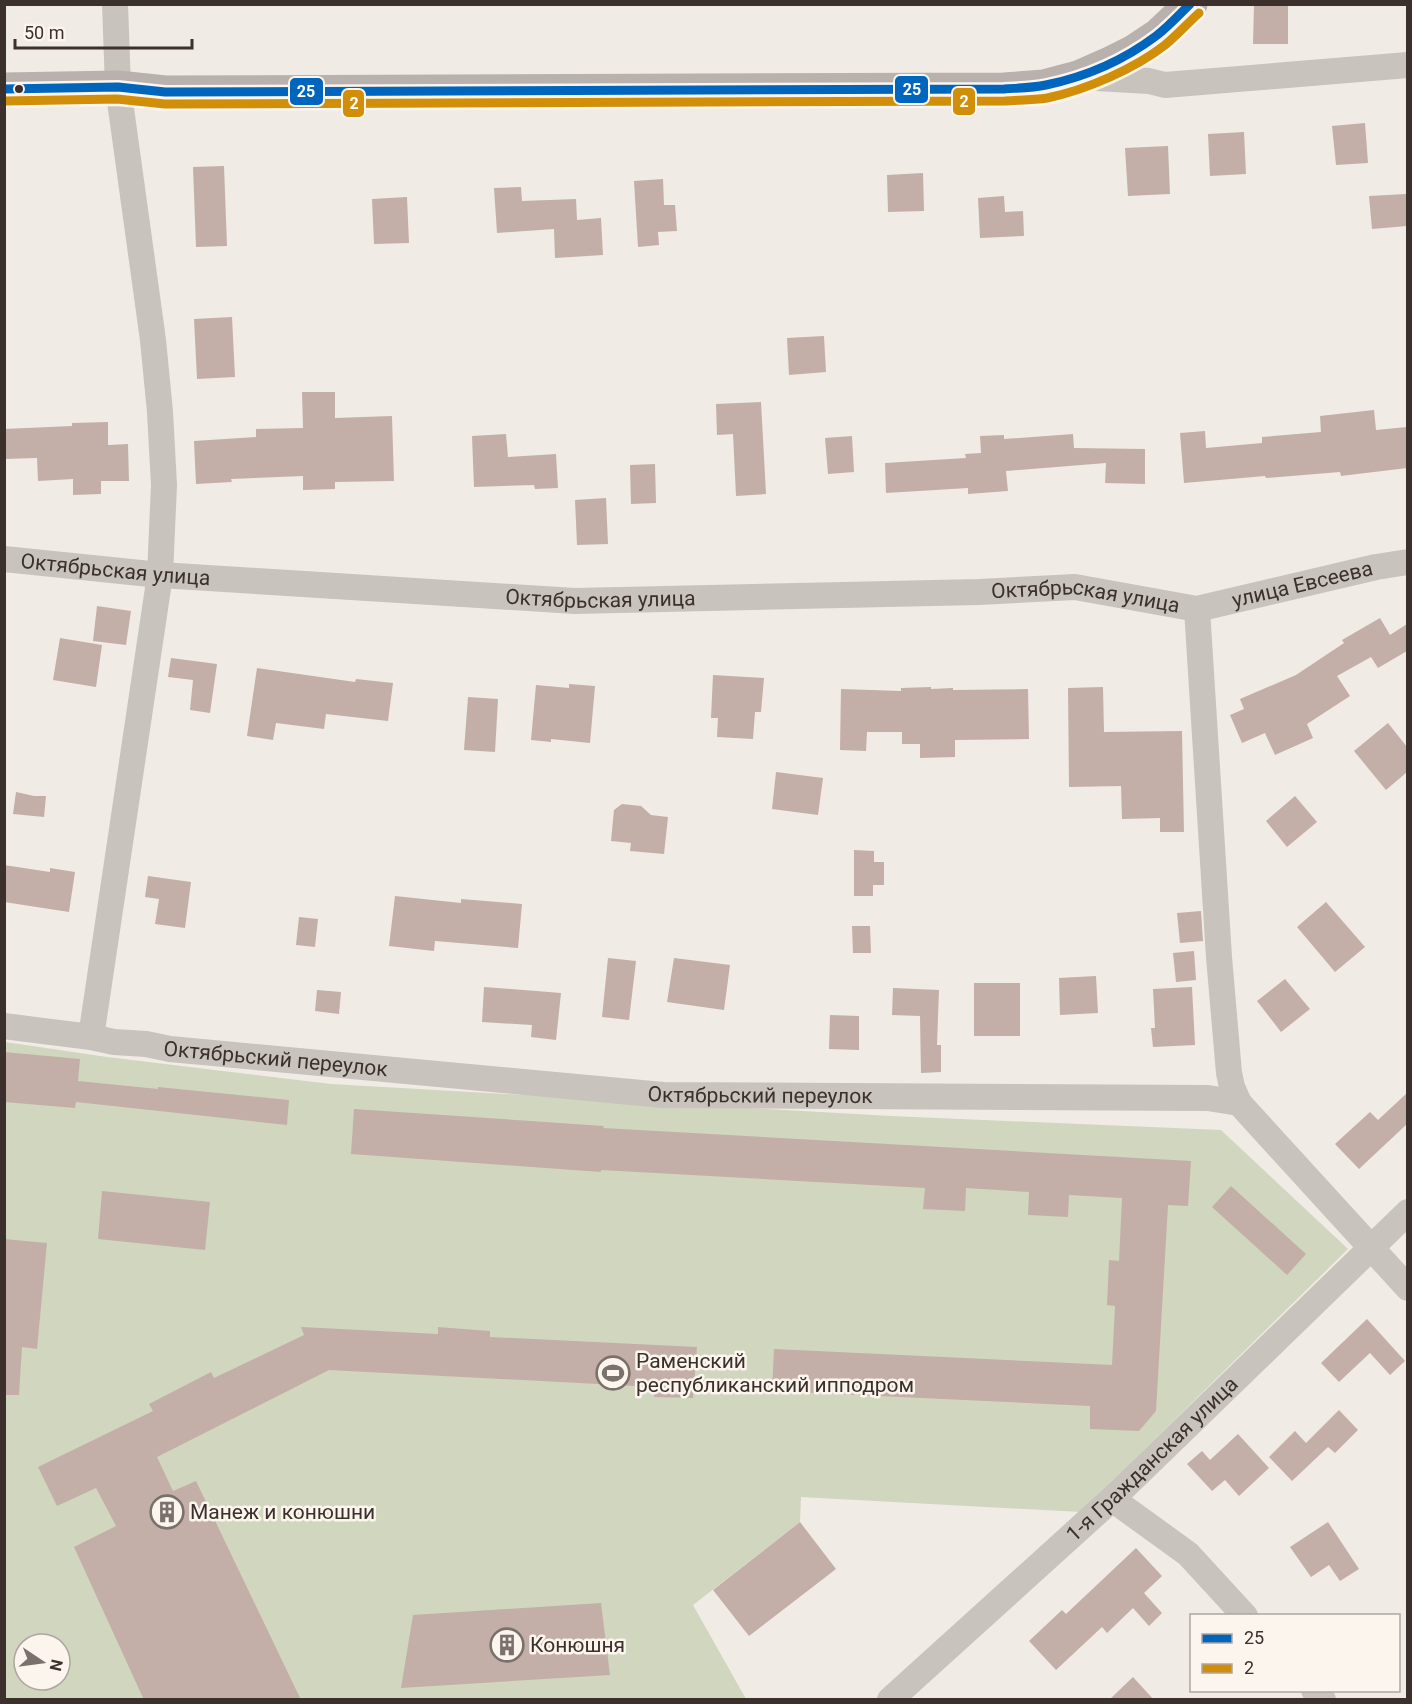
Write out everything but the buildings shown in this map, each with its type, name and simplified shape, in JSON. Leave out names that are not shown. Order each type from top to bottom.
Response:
[{"type":"main road","points":[[4,89],[118,87],[165,92],[1004,89],[1044,86],[1078,76],[1112,62],[1158,35],[1191,4]]},
{"type":"street","points":[[91,1037],[160,574],[164,485],[153,340],[118,87],[116,4]]},
{"type":"street","points":[[1078,76],[1149,81],[1165,85],[1407,65]]},
{"type":"street","name":"Октябрьская улица","points":[[4,559],[160,574],[575,601],[979,592],[1075,587],[1197,609]]},
{"type":"street","name":"улица Евсеева","points":[[1197,609],[1376,567],[1407,562]]},
{"type":"street","points":[[1197,609],[1219,957],[1232,1088],[1239,1104],[1407,1288]]},
{"type":"street","name":"Октябрьский переулок","points":[[4,1026],[170,1049],[663,1095],[1208,1098],[1239,1104]]},
{"type":"street","name":"1-я Гражданская улица","points":[[890,1700],[1112,1499],[1407,1212]]},
{"type":"street","points":[[1112,1499],[1188,1554],[1243,1614]]},
{"type":"green space","name":"Раменский республиканский ипподром","points":[[5,1042],[107,1057],[331,1084],[891,1116],[1221,1130],[1348,1249],[1081,1512],[801,1497],[800,1522],[693,1605],[746,1699],[5,1700]]},
{"type":"transit line","name":"25","points":[[4,89],[118,87],[165,92],[1025,88],[1075,77],[1117,60],[1156,36],[1190,4]]},
{"type":"transit line","name":"2","points":[[4,101],[117,99],[165,104],[1031,100],[1078,90],[1109,78],[1153,54],[1199,13]]},
{"type":"place","name":"Раменский республиканский ипподром","points":[[613,1373]]},
{"type":"place","name":"Манеж и конюшни","points":[[167,1512]]},
{"type":"place","name":"Конюшня","points":[[507,1645]]}]
